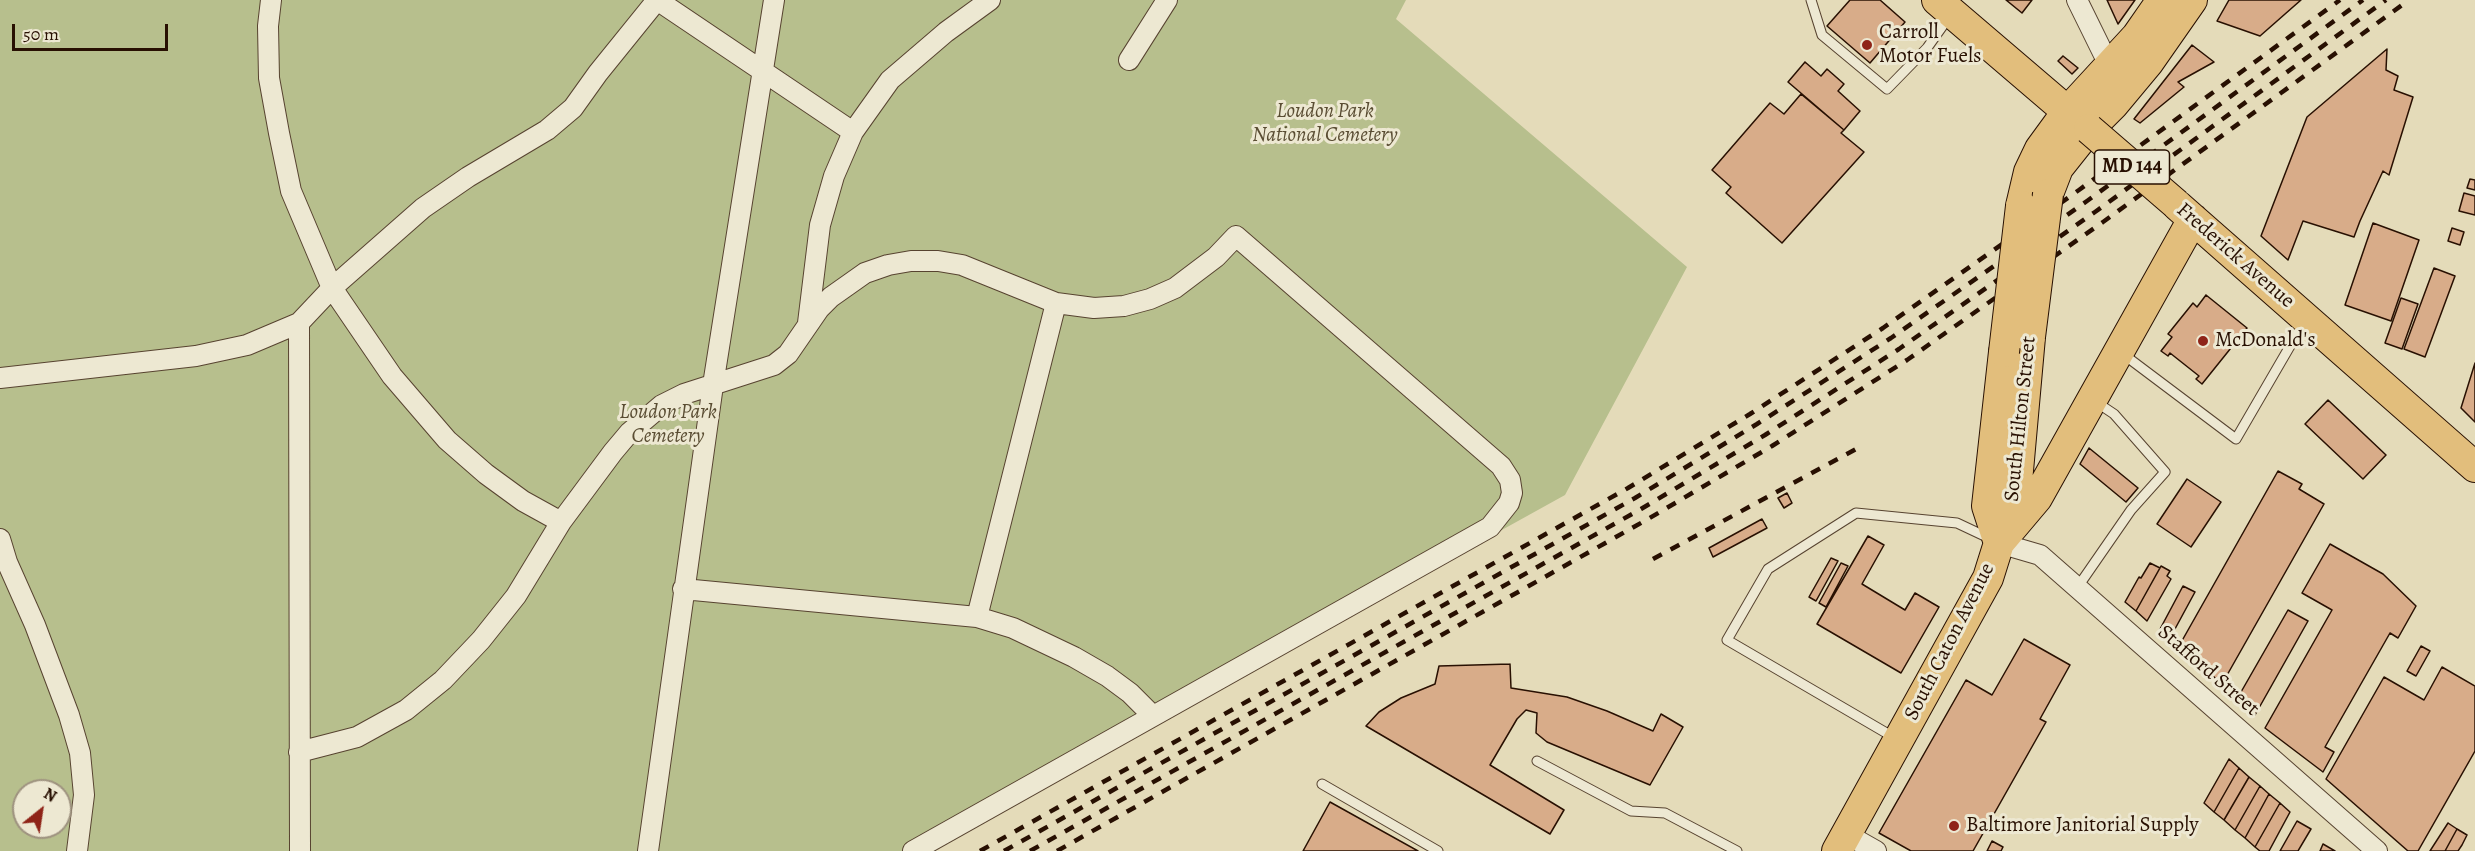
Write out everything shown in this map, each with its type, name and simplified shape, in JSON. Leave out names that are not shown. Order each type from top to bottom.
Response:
[{"type":"main road","name":"South Hilton Street","points":[[1999,543],[2014,504],[2030,337],[2048,194],[2078,121],[2110,68],[2137,36],[2162,0]]},
{"type":"main road","name":"South Hilton Street","points":[[1999,543],[1987,506],[2020,206],[2029,172],[2040,149],[2078,121],[2114,105],[2148,63],[2192,0]]},
{"type":"main road","name":"Frederick Avenue","points":[[1951,4],[2078,121],[2475,467]]},
{"type":"main road","name":"South Caton Avenue","points":[[1842,843],[1988,579],[1999,543],[2037,498],[2119,351],[2184,212]]},
{"type":"street","points":[[271,0],[268,26],[269,78],[291,191],[332,288],[392,375],[447,440],[486,474],[523,501],[561,522]]},
{"type":"street","points":[[0,378],[196,356],[247,345],[299,323],[332,288],[423,208],[468,177],[547,130],[573,108],[657,0],[853,132]]},
{"type":"street","points":[[648,851],[713,385],[774,0]]},
{"type":"street","points":[[807,328],[820,225],[834,176],[853,132],[890,80],[946,32],[990,0]]},
{"type":"street","points":[[1129,60],[1167,0]]},
{"type":"street","points":[[2077,0],[2110,68]]},
{"type":"street","points":[[299,752],[357,737],[406,710],[443,680],[481,640],[516,596],[561,522],[629,433],[662,405],[684,394],[774,365],[788,354],[819,309],[846,285],[865,273],[888,265],[911,261],[938,261],[962,265],[1056,303],[1094,308],[1124,306],[1150,299],[1175,288],[1194,275],[1236,236],[1501,466],[1510,480],[1512,493],[1509,503],[1490,527],[913,851]]},
{"type":"street","points":[[977,617],[1056,303]]},
{"type":"street","points":[[299,323],[300,851]]},
{"type":"street","points":[[0,539],[7,562],[35,625],[69,715],[80,753],[84,795],[77,851]]},
{"type":"street","name":"Stafford Street","points":[[1999,543],[2040,555],[2377,851]]},
{"type":"street","points":[[683,590],[977,617],[1013,628],[1082,661],[1130,693],[1153,716]]},
{"type":"street","points":[[1842,843],[1876,851]]},
{"type":"lane","points":[[1811,0],[1822,35],[1887,89],[1927,48],[1951,4]]},
{"type":"lane","points":[[2119,351],[2236,439],[2306,319]]},
{"type":"lane","points":[[2077,588],[2131,510],[2164,472],[2114,414],[2092,399]]},
{"type":"lane","points":[[1899,740],[1727,640],[1768,569],[1856,513],[1957,523],[1999,543]]},
{"type":"lane","points":[[1537,761],[1631,811],[1665,813],[1737,851]]},
{"type":"lane","points":[[1322,784],[1438,851]]},
{"type":"green space","name":"Loudon Park Cemetery","points":[[0,0],[1406,0],[1396,19],[1687,267],[1565,495],[922,851],[0,851]]},
{"type":"building","name":"Carroll Motor Fuels","points":[[1850,0],[1880,0],[1905,22],[1870,63],[1827,26]]},
{"type":"building","points":[[2006,0],[2032,0],[2022,13]]},
{"type":"building","points":[[2107,0],[2135,0],[2118,24]]},
{"type":"building","points":[[2229,0],[2301,0],[2260,36],[2217,21]]},
{"type":"building","points":[[2192,45],[2214,62],[2178,82],[2184,87],[2140,123],[2134,119]]},
{"type":"building","points":[[2387,49],[2386,70],[2398,76],[2394,90],[2413,97],[2389,175],[2383,171],[2354,237],[2303,221],[2288,260],[2261,236],[2307,117]]},
{"type":"building","points":[[2063,56],[2078,68],[2072,74],[2058,61]]},
{"type":"building","points":[[1805,62],[1821,76],[1827,69],[1844,84],[1838,91],[1860,111],[1844,130],[1788,82]]},
{"type":"building","points":[[1801,94],[1844,130],[1841,133],[1864,152],[1782,243],[1726,193],[1731,187],[1712,170],[1770,103],[1784,114]]},
{"type":"building","points":[[2470,179],[2475,180],[2475,190],[2467,188]]},
{"type":"building","points":[[2464,193],[2475,196],[2475,215],[2459,211]]},
{"type":"building","points":[[2373,223],[2419,240],[2391,321],[2345,305]]},
{"type":"building","points":[[2452,228],[2464,232],[2460,245],[2448,241]]},
{"type":"building","points":[[2434,268],[2455,276],[2425,357],[2404,349]]},
{"type":"building","name":"McDonald's","points":[[2206,295],[2247,328],[2202,384],[2196,379],[2199,376],[2170,353],[2168,356],[2161,351],[2172,337],[2168,334],[2193,303],[2197,307]]},
{"type":"building","points":[[2401,298],[2418,304],[2402,349],[2385,343]]},
{"type":"building","points":[[2475,363],[2475,422],[2461,408]]},
{"type":"building","points":[[2328,400],[2386,455],[2363,479],[2305,424]]},
{"type":"building","points":[[2089,448],[2138,488],[2126,502],[2080,464]]},
{"type":"building","points":[[2278,471],[2302,484],[2299,489],[2324,504],[2222,684],[2179,646]]},
{"type":"building","points":[[2187,479],[2221,502],[2191,547],[2157,524]]},
{"type":"building","points":[[1787,493],[1792,503],[1784,508],[1778,498]]},
{"type":"building","points":[[1762,519],[1767,528],[1713,557],[1709,548]]},
{"type":"building","points":[[1868,536],[1884,545],[1862,584],[1905,610],[1915,593],[1939,607],[1901,673],[1817,624]]},
{"type":"building","points":[[2330,544],[2383,574],[2416,606],[2398,638],[2390,633],[2325,747],[2334,752],[2323,772],[2265,728],[2332,610],[2302,593]]},
{"type":"building","points":[[1831,558],[1838,561],[1816,601],[1809,597]]},
{"type":"building","points":[[1841,563],[1848,566],[1826,607],[1819,603]]},
{"type":"building","points":[[2150,563],[2160,568],[2136,611],[2125,602]]},
{"type":"building","points":[[2161,566],[2170,571],[2167,576],[2171,579],[2147,621],[2136,611]]},
{"type":"building","points":[[2183,586],[2195,592],[2169,640],[2159,631]]},
{"type":"building","points":[[2288,610],[2308,621],[2255,715],[2237,699]]},
{"type":"building","points":[[2024,639],[2070,665],[2040,719],[2046,722],[1973,851],[1911,851],[1879,833],[1966,680],[1992,695]]},
{"type":"building","points":[[2421,646],[2430,651],[2416,676],[2407,671]]},
{"type":"building","points":[[1510,664],[1511,688],[1567,697],[1653,731],[1661,714],[1683,727],[1650,785],[1547,742],[1536,733],[1537,713],[1526,710],[1517,719],[1490,765],[1564,810],[1550,834],[1366,726],[1379,712],[1401,698],[1435,684],[1439,666]]},
{"type":"building","points":[[2442,667],[2475,686],[2475,751],[2418,851],[2408,851],[2326,779],[2384,677],[2424,700]]},
{"type":"building","points":[[2229,759],[2239,768],[2214,812],[2204,803]]},
{"type":"building","points":[[2239,768],[2249,777],[2224,820],[2214,812]]},
{"type":"building","points":[[2249,777],[2260,786],[2235,830],[2224,820]]},
{"type":"building","points":[[2260,786],[2269,794],[2245,838],[2235,830]]},
{"type":"building","points":[[2269,794],[2280,803],[2255,847],[2245,838]]},
{"type":"building","points":[[1330,802],[1418,851],[1303,851]]},
{"type":"building","points":[[2280,803],[2290,812],[2269,851],[2260,851],[2255,847]]},
{"type":"building","points":[[2297,821],[2311,829],[2298,851],[2280,851]]},
{"type":"building","points":[[2448,823],[2457,829],[2445,851],[2430,851]]},
{"type":"building","points":[[2457,829],[2467,835],[2462,845],[2458,851],[2445,851]]},
{"type":"building","points":[[1992,841],[2003,847],[2001,851],[1987,851]]},
{"type":"building","points":[[2323,844],[2335,851],[2320,851]]},
{"type":"railway","points":[[980,851],[1628,488],[1750,414],[1883,328],[2079,190],[2340,0]]},
{"type":"railway","points":[[1004,851],[1635,498],[1757,424],[1891,338],[2087,201],[2363,0]]},
{"type":"railway","points":[[1030,851],[1641,509],[1765,435],[1899,349],[2095,212],[2386,0]]},
{"type":"railway","points":[[1057,851],[1648,519],[1772,446],[1907,360],[2103,222],[2409,0]]},
{"type":"railway","points":[[1653,559],[1856,449]]},
{"type":"place","name":"Carroll Motor Fuels","points":[[1867,45]]},
{"type":"place","name":"McDonald's","points":[[2203,341]]},
{"type":"place","name":"Baltimore Janitorial Supply","points":[[1954,826]]},
{"type":"park label","name":"Loudon Park National Cemetery","points":[[1325,124]]}]
